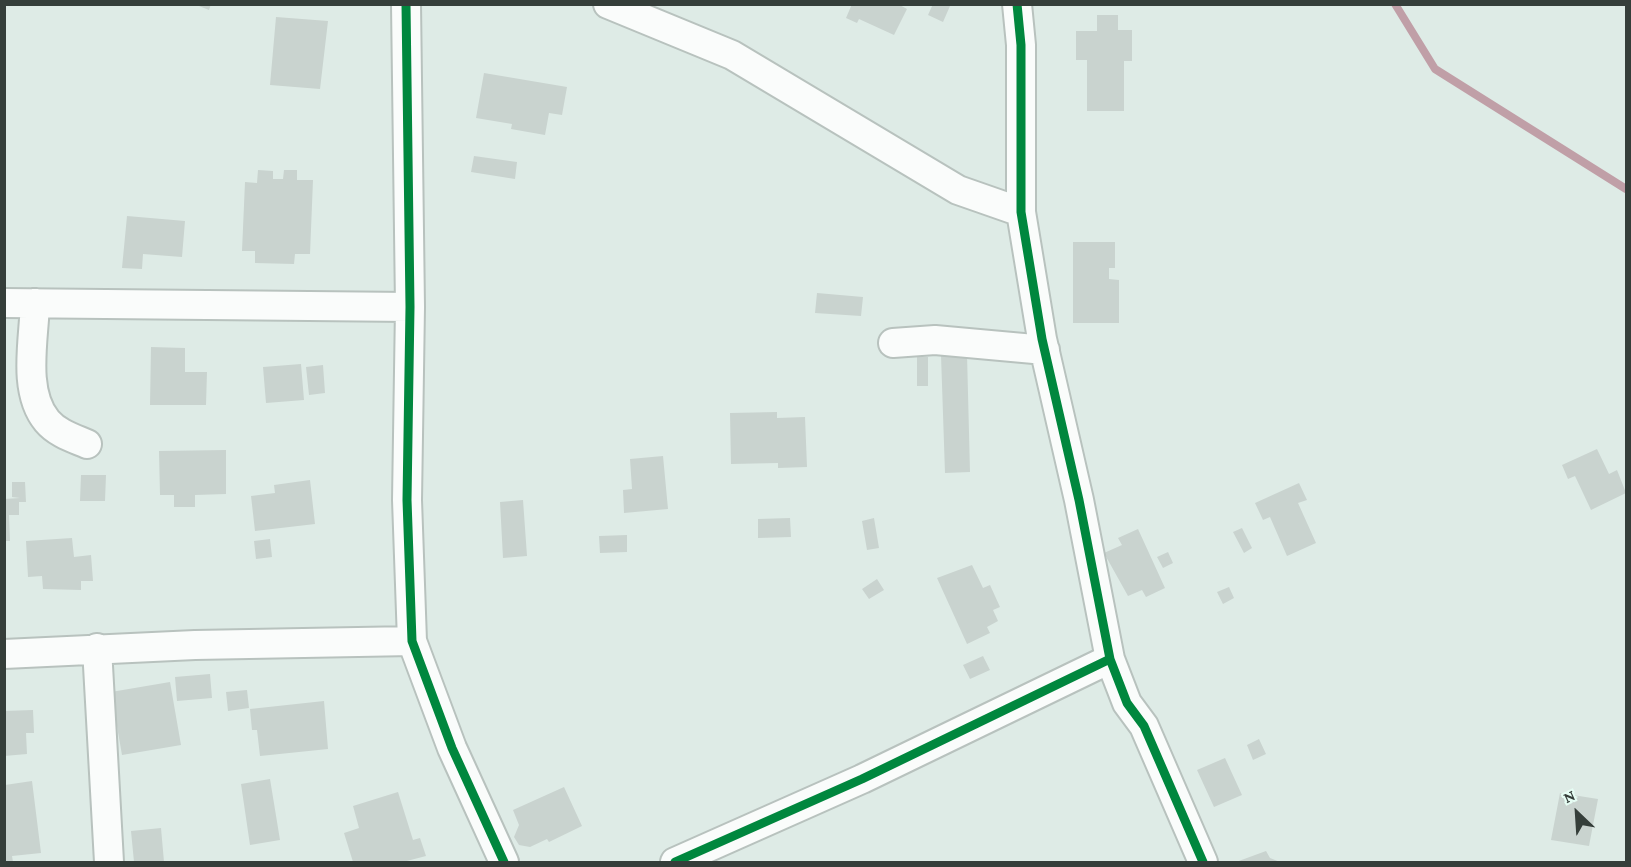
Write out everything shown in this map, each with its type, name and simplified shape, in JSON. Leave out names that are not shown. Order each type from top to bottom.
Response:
[{"type":"street","points":[[406,4],[410,307],[407,500],[412,641],[452,748],[504,862]]},
{"type":"street","points":[[608,4],[732,55],[958,190],[1021,212]]},
{"type":"street","points":[[1017,4],[1021,45],[1021,212],[1045,350],[1079,500],[1110,659],[1127,703],[1144,726],[1198,860]]},
{"type":"street","points":[[4,303],[410,307]]},
{"type":"street","points":[[35,303],[32,380],[36,400],[47,420],[62,433],[87,444]]},
{"type":"street","points":[[893,343],[935,340],[1045,350]]},
{"type":"street","points":[[4,654],[97,648],[412,641]]},
{"type":"street","points":[[97,648],[110,862]]},
{"type":"street","points":[[675,862],[862,779],[1110,659]]},
{"type":"building","points":[[194,4],[211,4],[209,10]]},
{"type":"building","points":[[852,4],[898,4],[907,9],[894,35],[859,19],[857,23],[846,18]]},
{"type":"building","points":[[933,4],[950,6],[943,22],[928,15]]},
{"type":"building","points":[[1097,15],[1118,15],[1118,30],[1132,30],[1132,61],[1124,61],[1124,111],[1087,111],[1087,60],[1076,60],[1076,31],[1097,31]]},
{"type":"building","points":[[276,17],[328,21],[320,89],[270,85]]},
{"type":"building","points":[[484,73],[567,87],[562,115],[549,113],[545,135],[511,129],[512,124],[476,118]]},
{"type":"building","points":[[474,156],[517,162],[515,179],[471,172]]},
{"type":"building","points":[[258,170],[273,171],[273,179],[283,179],[284,170],[297,170],[297,180],[313,180],[310,254],[295,254],[294,264],[255,263],[255,251],[242,251],[245,182],[257,183]]},
{"type":"building","points":[[127,216],[185,221],[182,257],[143,254],[142,269],[122,268]]},
{"type":"building","points":[[1073,242],[1115,242],[1115,268],[1109,268],[1109,279],[1119,280],[1119,323],[1073,323]]},
{"type":"building","points":[[817,293],[863,297],[861,316],[815,313]]},
{"type":"building","points":[[151,347],[185,348],[185,372],[207,372],[206,405],[150,405]]},
{"type":"building","points":[[967,354],[970,472],[945,473],[941,355]]},
{"type":"building","points":[[917,357],[928,357],[928,386],[917,386]]},
{"type":"building","points":[[301,364],[304,400],[266,403],[263,367]]},
{"type":"building","points":[[323,365],[325,393],[309,395],[306,367]]},
{"type":"building","points":[[777,412],[777,418],[805,417],[807,467],[778,468],[778,463],[731,464],[730,413]]},
{"type":"building","points":[[1597,449],[1609,474],[1617,470],[1626,493],[1591,510],[1575,476],[1568,479],[1562,465]]},
{"type":"building","points":[[226,450],[226,494],[195,495],[195,507],[174,507],[174,495],[160,495],[159,451]]},
{"type":"building","points":[[663,456],[668,509],[624,513],[623,490],[632,489],[630,459]]},
{"type":"building","points":[[81,475],[106,475],[105,501],[80,501]]},
{"type":"building","points":[[310,480],[315,524],[255,531],[251,496],[275,493],[274,485]]},
{"type":"building","points":[[12,482],[25,482],[26,502],[19,502],[19,515],[9,515],[10,541],[4,541],[4,499],[20,498],[12,497]]},
{"type":"building","points":[[1299,483],[1307,500],[1298,503],[1316,543],[1287,556],[1270,517],[1263,520],[1255,503]]},
{"type":"building","points":[[523,500],[527,556],[503,558],[500,502]]},
{"type":"building","points":[[790,518],[791,537],[758,538],[758,519]]},
{"type":"building","points":[[874,518],[879,548],[867,550],[862,521]]},
{"type":"building","points":[[1242,528],[1252,548],[1244,553],[1233,532]]},
{"type":"building","points":[[1138,529],[1165,588],[1146,597],[1142,590],[1128,596],[1104,553],[1122,545],[1118,538]]},
{"type":"building","points":[[627,535],[627,552],[600,553],[599,536]]},
{"type":"building","points":[[72,538],[74,557],[91,555],[93,581],[81,581],[81,590],[43,589],[42,576],[28,577],[26,541]]},
{"type":"building","points":[[270,539],[272,557],[256,559],[254,541]]},
{"type":"building","points":[[1168,552],[1173,563],[1163,568],[1157,557]]},
{"type":"building","points":[[972,565],[983,588],[990,585],[1000,607],[993,610],[998,621],[987,627],[990,633],[967,644],[937,578]]},
{"type":"building","points":[[877,579],[884,590],[869,599],[862,589]]},
{"type":"building","points":[[1229,587],[1234,598],[1223,604],[1217,592]]},
{"type":"building","points":[[983,656],[990,670],[970,679],[963,665]]},
{"type":"building","points":[[210,674],[212,698],[177,701],[175,677]]},
{"type":"building","points":[[170,682],[181,745],[122,755],[111,692]]},
{"type":"building","points":[[247,690],[249,708],[228,711],[226,692]]},
{"type":"building","points":[[324,701],[328,749],[260,756],[257,730],[252,730],[250,709]]},
{"type":"building","points":[[33,710],[34,733],[26,733],[27,754],[4,756],[4,711]]},
{"type":"building","points":[[1259,739],[1266,754],[1253,760],[1247,745]]},
{"type":"building","points":[[1225,758],[1242,795],[1214,807],[1197,770]]},
{"type":"building","points":[[270,779],[280,840],[250,845],[241,784]]},
{"type":"building","points":[[32,781],[41,853],[12,856],[13,862],[5,862],[5,785]]},
{"type":"building","points":[[564,787],[582,826],[549,842],[547,839],[530,847],[519,845],[514,837],[519,825],[513,810]]},
{"type":"building","points":[[398,792],[413,840],[420,838],[426,856],[403,862],[353,862],[344,833],[359,828],[353,806]]},
{"type":"building","points":[[1560,793],[1598,799],[1589,846],[1551,840]]},
{"type":"building","points":[[161,828],[164,862],[134,862],[131,831]]},
{"type":"building","points":[[1266,851],[1270,858],[1280,862],[1236,862]]},
{"type":"waterway","points":[[1395,4],[1435,69],[1626,189]]},
{"type":"cycle path","points":[[406,4],[410,307],[407,500],[412,641],[452,748],[504,862]]},
{"type":"cycle path","points":[[1017,4],[1021,45],[1021,212],[1042,339],[1079,500],[1110,659],[1127,703],[1144,726],[1203,862]]},
{"type":"cycle path","points":[[675,862],[862,779],[1110,659]]}]
